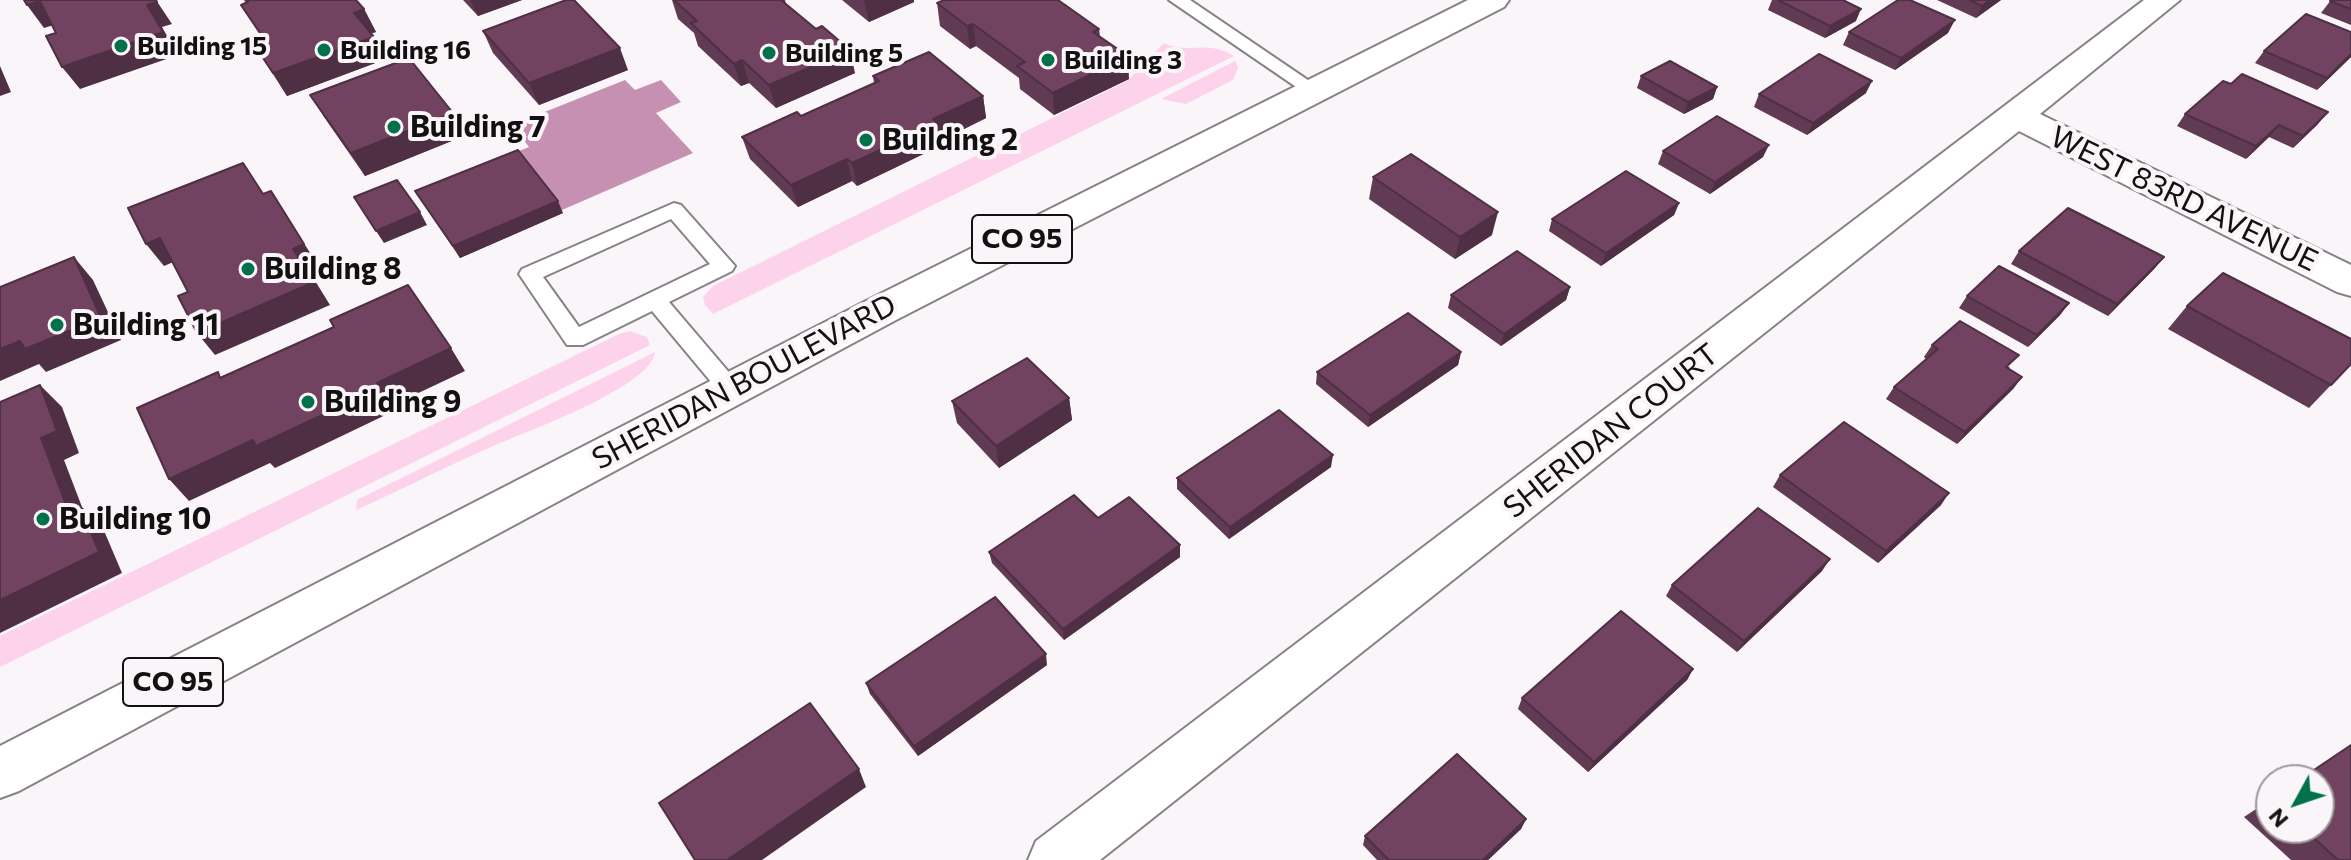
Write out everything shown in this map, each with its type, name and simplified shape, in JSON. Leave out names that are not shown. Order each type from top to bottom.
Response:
[{"type":"street","name":"SHERIDAN BOULEVARD","points":[[0,773],[730,389],[1493,0]]},
{"type":"street","name":"SHERIDAN COURT","points":[[1056,860],[2164,0]]},
{"type":"street","name":"WEST 83RD AVENUE","points":[[2017,116],[2351,282]]},
{"type":"lane","points":[[1178,0],[1315,91]]},
{"type":"lane","points":[[674,210],[724,266],[655,300],[575,339],[530,274],[674,210]]},
{"type":"lane","points":[[655,300],[730,389]]},
{"type":"shaded area","points":[[1164,43],[1182,48],[1215,48],[1234,56],[713,314],[705,305],[703,297],[713,286],[1127,81]]},
{"type":"shaded area","points":[[1235,61],[1238,67],[1233,80],[1186,104],[1161,99]]},
{"type":"shaded area","points":[[625,80],[635,90],[661,80],[681,102],[656,113],[693,153],[562,210],[499,159],[529,147],[512,125]]},
{"type":"shaded area","points":[[630,331],[647,337],[650,345],[0,667],[0,636]]},
{"type":"shaded area","points":[[655,352],[649,364],[635,377],[593,403],[356,510],[357,500]]},
{"type":"building","name":"Building 15","points":[[24,0],[156,0],[147,5],[163,32],[62,67],[46,36],[56,33],[40,1],[27,5]]},
{"type":"building","name":"Building 16","points":[[247,0],[356,0],[364,9],[354,13],[374,37],[273,73],[255,46],[266,42],[241,5]]},
{"type":"building","points":[[566,0],[574,0],[620,48],[529,83],[483,31]]},
{"type":"building","name":"Building 5","points":[[674,0],[781,0],[816,29],[822,26],[850,50],[769,85],[742,60],[734,64],[691,23],[697,21]]},
{"type":"building","name":"Building 3","points":[[944,0],[1058,0],[1099,29],[1093,32],[1128,56],[1053,93],[1017,66],[1025,62],[973,24],[967,26],[937,3]]},
{"type":"building","points":[[1778,0],[1843,0],[1861,9],[1830,26]]},
{"type":"building","points":[[1898,0],[1910,0],[1955,20],[1901,58],[1849,32]]},
{"type":"building","points":[[1970,0],[1990,0],[1982,6]]},
{"type":"building","points":[[2351,0],[2351,9],[2330,1]]},
{"type":"building","points":[[2306,14],[2351,32],[2351,54],[2327,78],[2264,51]]},
{"type":"building","points":[[929,52],[983,96],[933,119],[937,123],[852,163],[847,159],[791,185],[742,137],[797,112],[801,116],[879,81],[873,76]]},
{"type":"building","points":[[1819,54],[1872,81],[1813,123],[1759,94]]},
{"type":"building","points":[[409,58],[453,113],[351,153],[310,95]]},
{"type":"building","points":[[1670,61],[1717,87],[1688,102],[1641,76]]},
{"type":"building","points":[[2242,74],[2328,112],[2303,136],[2279,125],[2256,146],[2185,114],[2223,81],[2231,84]]},
{"type":"building","points":[[1717,116],[1769,145],[1715,182],[1663,151]]},
{"type":"building","points":[[518,150],[558,201],[453,246],[415,191]]},
{"type":"building","points":[[1411,154],[1498,212],[1460,237],[1373,177]]},
{"type":"building","name":"Building 8","points":[[243,163],[263,194],[271,191],[304,244],[293,249],[314,282],[197,333],[178,296],[188,292],[160,238],[146,244],[128,208]]},
{"type":"building","points":[[1626,171],[1679,203],[1606,253],[1552,219]]},
{"type":"building","points":[[397,180],[420,212],[376,231],[354,197]]},
{"type":"building","points":[[2068,208],[2164,257],[2117,304],[2019,251]]},
{"type":"building","points":[[1517,251],[1570,287],[1504,334],[1451,295]]},
{"type":"building","points":[[74,257],[101,318],[25,349],[20,341],[0,349],[0,287]]},
{"type":"building","points":[[1999,266],[2069,303],[2037,335],[1967,296]]},
{"type":"building","points":[[2223,273],[2351,339],[2351,364],[2331,385],[2187,306]]},
{"type":"building","name":"Building 9","points":[[408,285],[451,348],[377,383],[380,388],[256,446],[253,440],[169,479],[137,408],[218,372],[220,378],[334,327],[330,320]]},
{"type":"building","points":[[1408,313],[1461,352],[1370,415],[1317,372]]},
{"type":"building","points":[[1960,321],[2019,355],[2006,367],[2022,377],[1965,432],[1894,387],[1938,349],[1932,345]]},
{"type":"building","points":[[1027,358],[1069,398],[996,446],[952,401]]},
{"type":"building","name":"Building 10","points":[[40,385],[57,431],[41,438],[68,510],[79,504],[99,552],[0,600],[0,402]]},
{"type":"building","points":[[1279,410],[1333,455],[1230,527],[1177,478]]},
{"type":"building","points":[[1844,422],[1949,493],[1886,551],[1780,475]]},
{"type":"building","points":[[1074,495],[1098,518],[1129,497],[1180,545],[1063,629],[989,552]]},
{"type":"building","points":[[1758,508],[1830,559],[1744,641],[1672,585]]},
{"type":"building","points":[[995,597],[1046,654],[914,746],[866,683]]},
{"type":"building","points":[[1621,611],[1693,669],[1594,762],[1522,698]]},
{"type":"building","points":[[810,703],[859,769],[727,860],[695,860],[659,803]]},
{"type":"building","points":[[2351,745],[2351,860],[2338,860],[2320,844],[2335,844],[2335,764],[2323,764]]},
{"type":"building","points":[[1457,754],[1526,819],[1483,860],[1389,860],[1365,836]]},
{"type":"place","name":"Building 15","points":[[121,46]]},
{"type":"place","name":"Building 16","points":[[324,50]]},
{"type":"place","name":"Building 5","points":[[769,53]]},
{"type":"place","name":"Building 3","points":[[1048,60]]},
{"type":"place","name":"Building 7","points":[[394,127]]},
{"type":"place","name":"Building 2","points":[[866,140]]},
{"type":"place","name":"Building 8","points":[[248,269]]},
{"type":"place","name":"Building 11","points":[[57,325]]},
{"type":"place","name":"Building 9","points":[[308,402]]},
{"type":"place","name":"Building 10","points":[[43,519]]}]
